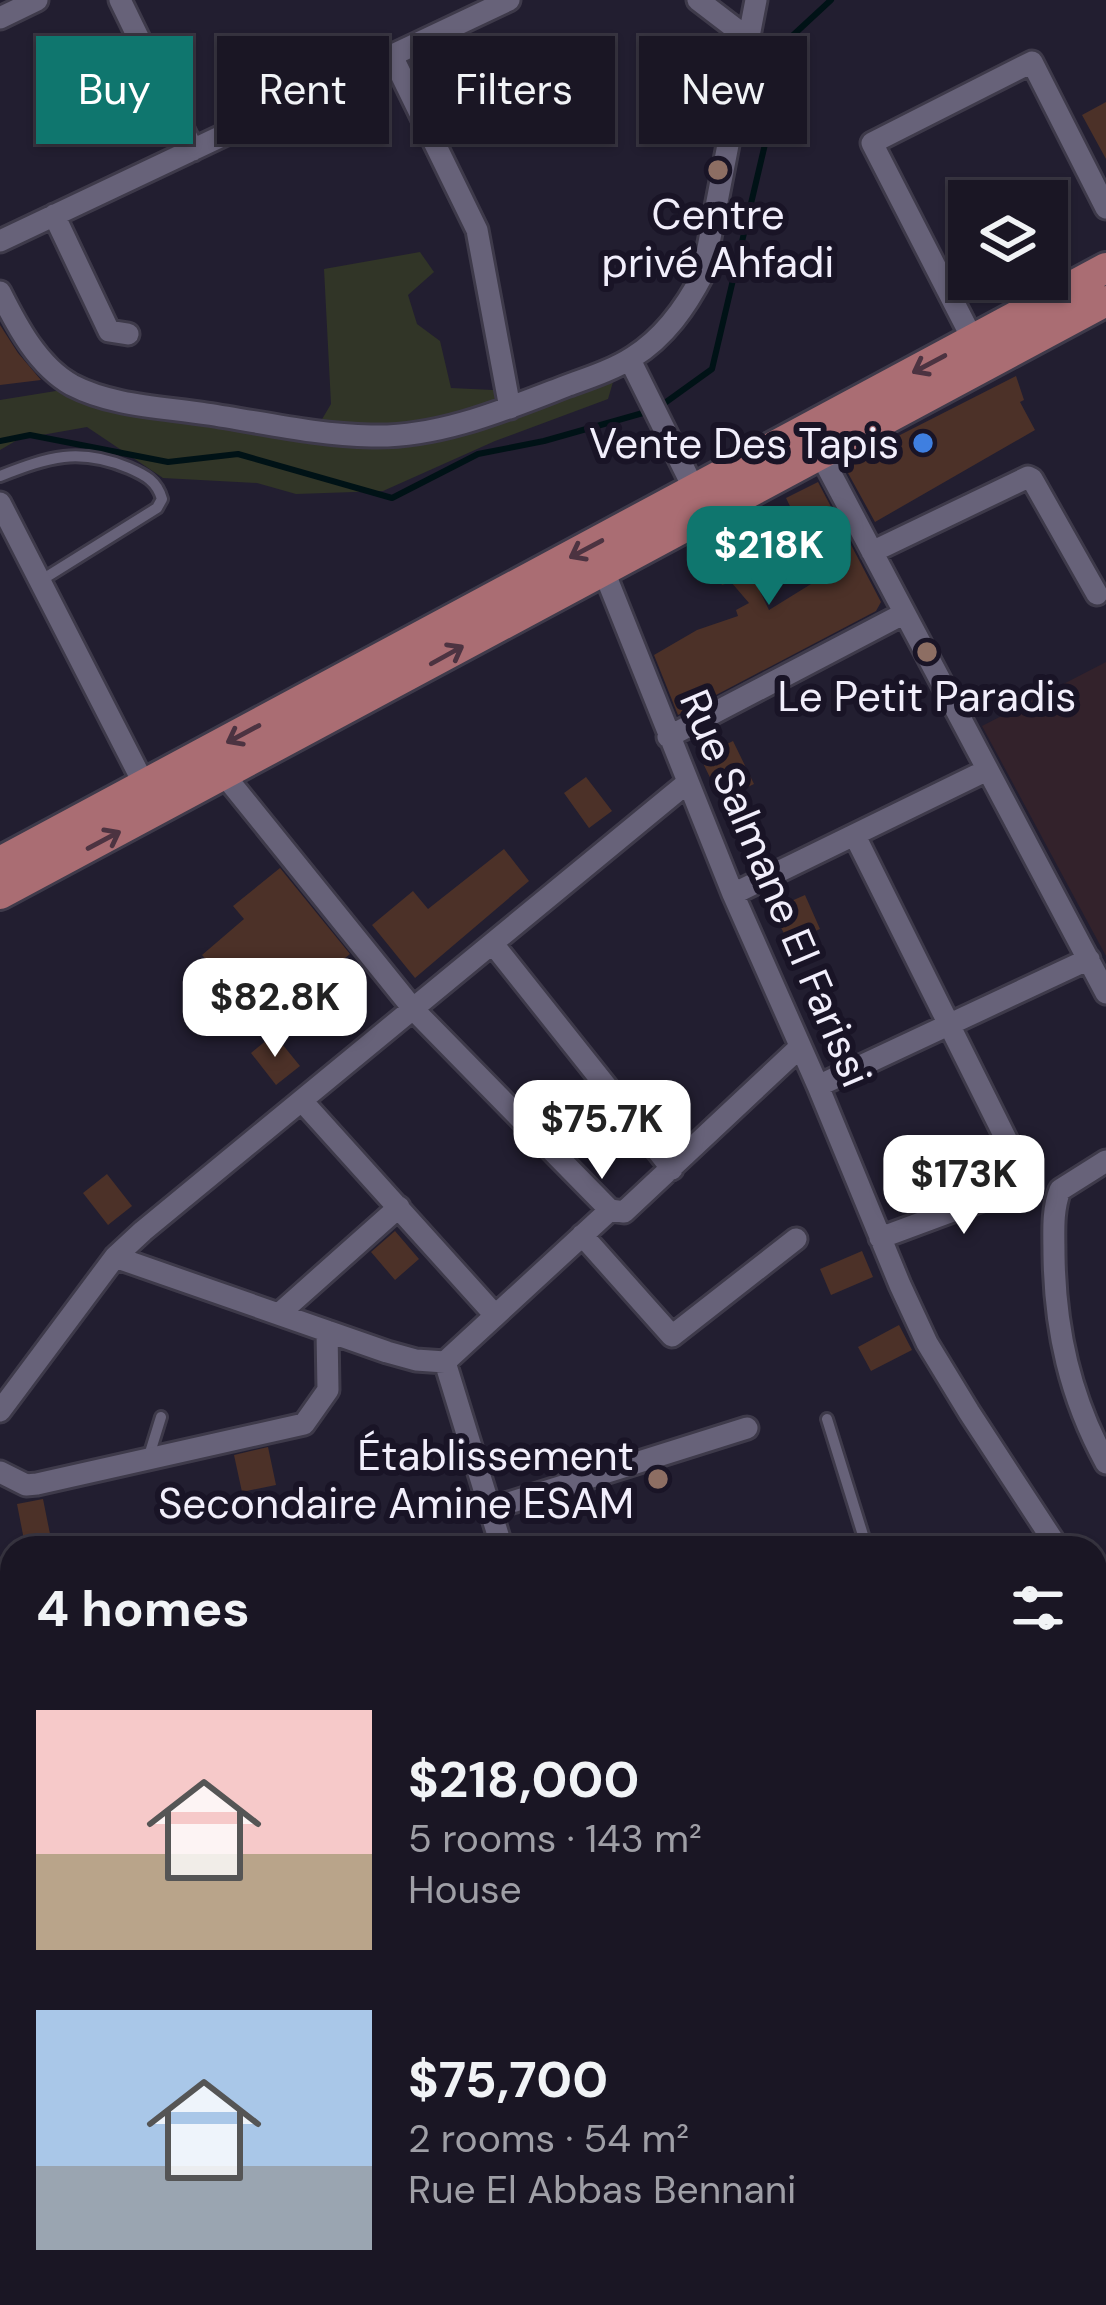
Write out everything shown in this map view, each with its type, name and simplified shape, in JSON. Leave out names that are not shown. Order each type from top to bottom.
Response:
[{"type":"main road","points":[[0,862],[1106,268]]},
{"type":"main road","points":[[0,894],[1106,302]]},
{"type":"street","points":[[0,18],[38,0]]},
{"type":"street","points":[[120,0],[193,150]]},
{"type":"street","points":[[0,241],[509,0]]},
{"type":"street","points":[[698,0],[745,36]]},
{"type":"street","points":[[750,36],[756,0]]},
{"type":"street","points":[[392,56],[477,230],[510,408]]},
{"type":"street","points":[[973,340],[872,143],[1032,62],[1106,208]]},
{"type":"street","points":[[0,292],[51,370],[74,386],[113,399],[374,436],[460,423],[630,359],[669,326],[703,274],[728,144]]},
{"type":"street","points":[[54,215],[109,331],[128,334]]},
{"type":"street","points":[[630,359],[694,490]]},
{"type":"street","points":[[807,428],[1106,993]]},
{"type":"street","points":[[872,552],[1028,477],[1097,594]]},
{"type":"street","points":[[0,503],[145,786]]},
{"type":"street","name":"Rue Salmane El Farissi","points":[[603,569],[733,894],[927,1343],[1050,1536]]},
{"type":"street","points":[[668,737],[903,614]]},
{"type":"street","points":[[733,894],[987,770]]},
{"type":"street","points":[[225,776],[414,1010],[610,1210],[624,1213],[800,1048]]},
{"type":"street","points":[[0,1412],[115,1257],[687,783]]},
{"type":"street","points":[[855,836],[1028,1183]]},
{"type":"street","points":[[493,944],[672,1169]]},
{"type":"street","points":[[818,1086],[1089,958]]},
{"type":"street","points":[[302,1102],[494,1314]]},
{"type":"street","points":[[880,1238],[1028,1183],[1060,1190],[1106,1161]]},
{"type":"street","points":[[1060,1190],[1054,1224],[1058,1332],[1079,1405],[1106,1463]]},
{"type":"street","points":[[280,1312],[399,1207]]},
{"type":"street","points":[[115,1257],[416,1360],[445,1362],[610,1210]]},
{"type":"street","points":[[582,1235],[672,1336],[796,1239]]},
{"type":"street","points":[[0,1472],[26,1485],[37,1484],[304,1424],[328,1390],[327,1331]]},
{"type":"street","points":[[445,1362],[498,1536]]},
{"type":"street","points":[[490,1509],[747,1428]]},
{"type":"lane","points":[[0,476],[56,457],[81,454],[146,476],[159,489],[162,499],[157,508],[40,580]]},
{"type":"lane","points":[[148,1459],[161,1417]]},
{"type":"lane","points":[[827,1419],[863,1536]]},
{"type":"shaded area","points":[[1106,662],[1106,956],[982,726]]},
{"type":"green space","points":[[420,252],[434,272],[408,295],[417,324],[440,341],[451,388],[493,390],[523,408],[606,374],[613,382],[608,399],[495,441],[383,491],[296,494],[257,483],[163,478],[87,427],[19,439],[0,450],[0,400],[62,390],[311,438],[331,404],[324,269]]},
{"type":"building","points":[[1106,102],[1106,159],[1082,115]]},
{"type":"building","points":[[0,325],[18,353],[41,380],[0,385]]},
{"type":"building","points":[[1016,376],[1024,400],[1020,402],[1035,430],[875,522],[843,464]]},
{"type":"building","points":[[818,482],[881,602],[876,611],[678,715],[654,655],[697,630],[738,616],[736,610],[749,603],[731,582],[722,585],[698,542],[736,521],[763,565],[750,571],[769,610],[824,576],[786,498]]},
{"type":"building","points":[[733,741],[754,784],[721,800],[700,757]]},
{"type":"building","points":[[586,777],[612,811],[589,828],[564,793]]},
{"type":"building","points":[[504,849],[529,881],[415,978],[372,925],[413,891],[428,909]]},
{"type":"building","points":[[280,868],[350,954],[306,990],[295,977],[251,1014],[202,955],[244,919],[233,906]]},
{"type":"building","points":[[805,895],[820,929],[788,943],[773,909]]},
{"type":"building","points":[[274,1034],[300,1066],[276,1085],[251,1053]]},
{"type":"building","points":[[107,1174],[132,1206],[108,1225],[83,1193]]},
{"type":"building","points":[[395,1231],[419,1259],[395,1280],[371,1252]]},
{"type":"building","points":[[862,1251],[873,1277],[831,1295],[820,1269]]},
{"type":"building","points":[[899,1325],[912,1350],[871,1371],[858,1347]]},
{"type":"building","points":[[268,1447],[276,1485],[242,1492],[234,1455]]},
{"type":"building","points":[[43,1499],[50,1536],[23,1536],[17,1504]]},
{"type":"waterway","points":[[662,405],[712,369],[790,38],[831,0]]},
{"type":"waterway","points":[[0,441],[30,435],[168,462],[238,454],[392,498],[478,454],[650,411]]},
{"type":"place","name":"Centre privé Ahfadi","points":[[718,170]]},
{"type":"place","name":"Vente Des Tapis","points":[[923,443]]},
{"type":"place","name":"Le Petit Paradis","points":[[927,652]]},
{"type":"place","name":"Établissement Secondaire Amine ESAM","points":[[658,1479]]}]
